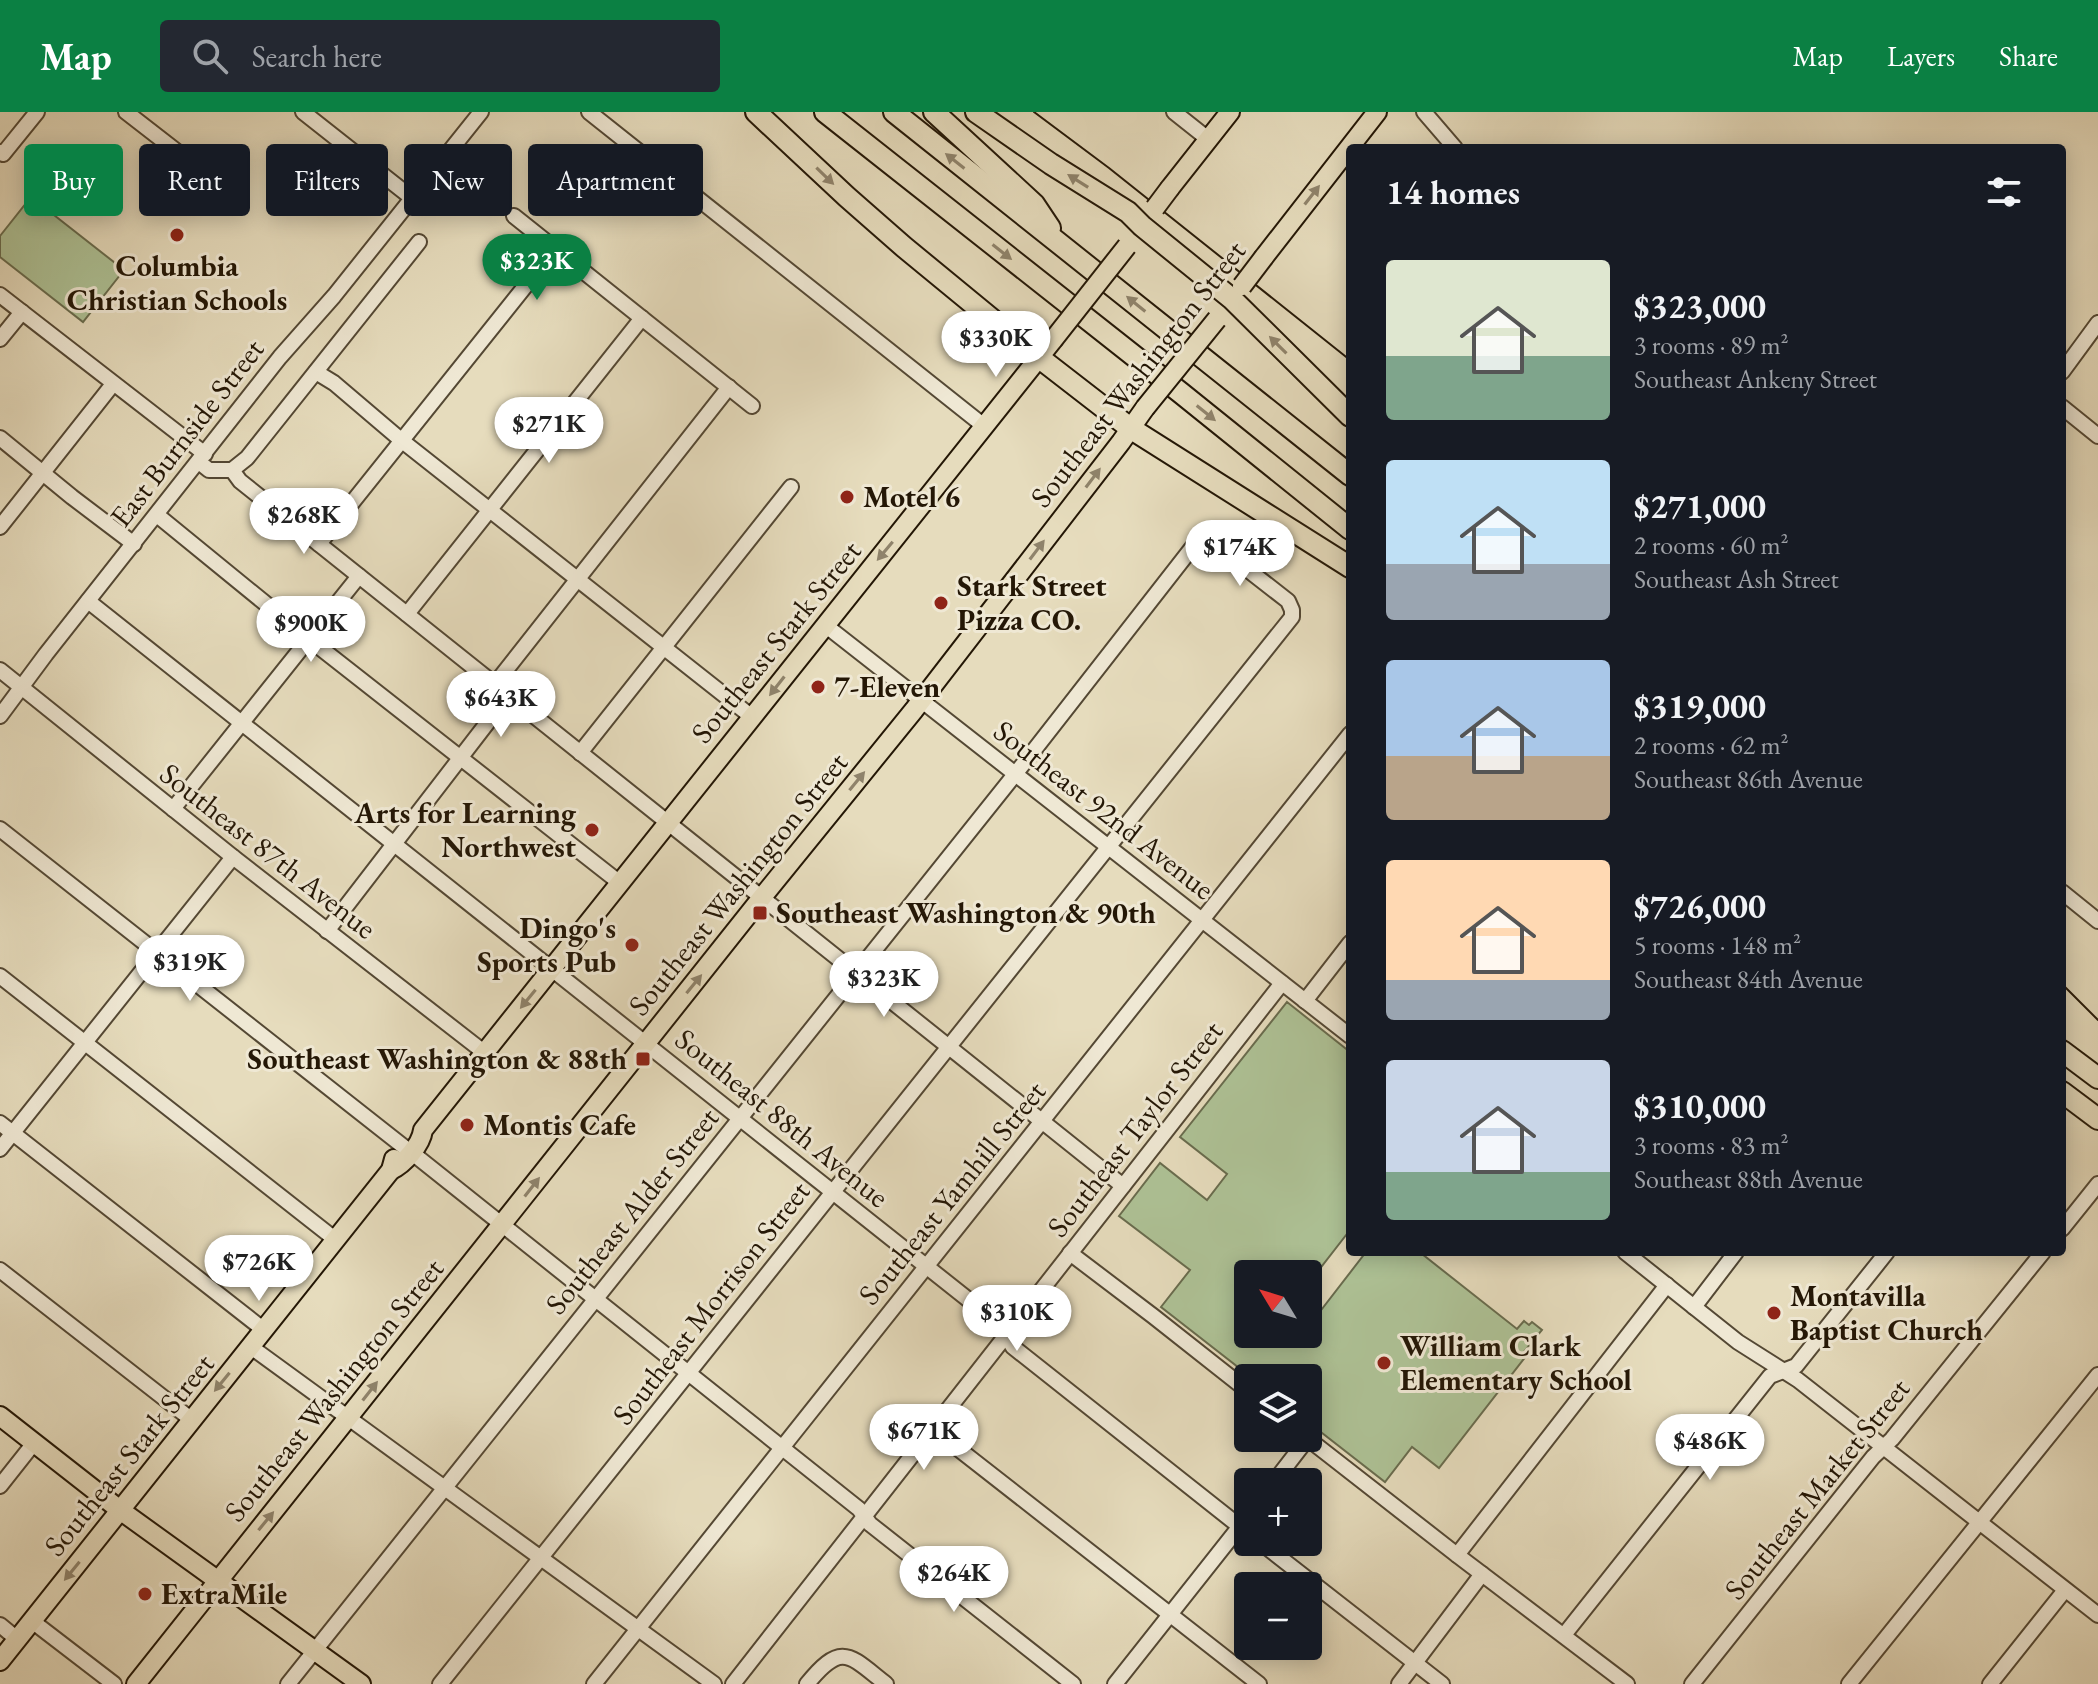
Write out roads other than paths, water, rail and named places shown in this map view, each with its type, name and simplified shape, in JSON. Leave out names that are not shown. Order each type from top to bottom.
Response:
[{"type":"highway","points":[[756,112],[847,197],[1130,428],[1346,564]]},
{"type":"highway","points":[[825,112],[1346,526]]},
{"type":"highway","points":[[894,112],[1346,472]]},
{"type":"highway","points":[[934,112],[1034,204],[1061,244]]},
{"type":"highway","points":[[976,112],[1128,212],[1142,226],[1237,292],[1346,412]]},
{"type":"highway","points":[[2066,1054],[2098,1078]]},
{"type":"highway","points":[[2066,1095],[2098,1119]]},
{"type":"main road","name":"Southeast Stark Street","points":[[0,1661],[391,1170],[400,1166],[407,1150],[422,1138],[423,1130],[1040,357],[1230,112]]},
{"type":"main road","name":"Southeast Washington Street","points":[[1352,144],[1377,112]]},
{"type":"main road","name":"Southeast Washington Street","points":[[136,1684],[921,701],[1346,152]]},
{"type":"main road","points":[[0,1416],[120,1510],[361,1684]]},
{"type":"street","points":[[2,153],[37,112]]},
{"type":"street","points":[[126,112],[167,144]]},
{"type":"street","points":[[303,112],[404,192]]},
{"type":"street","name":"East Burnside Street","points":[[455,144],[481,112]]},
{"type":"street","points":[[589,112],[984,426]]},
{"type":"street","points":[[1174,112],[1208,139]]},
{"type":"street","points":[[1424,112],[1452,144]]},
{"type":"street","name":"East Burnside Street","points":[[0,716],[280,357],[334,296],[404,208]]},
{"type":"street","points":[[514,216],[752,406]]},
{"type":"street","points":[[0,295],[202,458],[209,470],[232,470],[247,458],[419,242]]},
{"type":"street","points":[[319,544],[555,249]]},
{"type":"street","points":[[0,339],[22,312]]},
{"type":"street","points":[[407,614],[642,318]]},
{"type":"street","points":[[2066,367],[2098,323]]},
{"type":"street","points":[[316,372],[334,383],[401,440],[752,717]]},
{"type":"street","points":[[0,527],[113,384]]},
{"type":"street","points":[[495,684],[729,387]]},
{"type":"street","points":[[2066,410],[2098,436]]},
{"type":"street","points":[[0,438],[134,544]]},
{"type":"street","points":[[232,470],[240,481],[1123,1186]]},
{"type":"street","points":[[580,753],[791,487]]},
{"type":"street","points":[[157,515],[309,639],[620,883]]},
{"type":"street","name":"Southeast Alder Street","points":[[288,1684],[1195,544],[1203,539],[1211,541],[1288,601],[1292,617]]},
{"type":"street","points":[[173,809],[359,576]]},
{"type":"street","name":"Southeast 88th Avenue","points":[[88,601],[999,1324],[1013,1347],[1234,1517]]},
{"type":"street","name":"Southeast Morrison Street","points":[[440,1684],[1292,617]]},
{"type":"street","name":"Southeast 92nd Avenue","points":[[825,625],[1346,1033]]},
{"type":"street","name":"Southeast 87th Avenue","points":[[0,670],[485,1053]]},
{"type":"street","points":[[327,931],[508,696]]},
{"type":"street","name":"Southeast Yamhill Street","points":[[594,1684],[1346,739]]},
{"type":"street","points":[[0,829],[859,1509],[870,1524],[1073,1684]]},
{"type":"street","points":[[0,1149],[233,857]]},
{"type":"street","points":[[2066,895],[2098,921]]},
{"type":"street","points":[[1305,1001],[1346,948]]},
{"type":"street","points":[[0,976],[336,1240]]},
{"type":"street","name":"Southeast Taylor Street","points":[[733,1684],[1282,983]]},
{"type":"street","points":[[0,1123],[264,1330]]},
{"type":"street","points":[[2066,1224],[2098,1184]]},
{"type":"street","points":[[1070,1253],[1234,1380]]},
{"type":"street","points":[[1630,1256],[1738,1342],[1784,1370],[2098,1615]]},
{"type":"street","points":[[1694,1307],[1733,1256]]},
{"type":"street","points":[[1564,1635],[1770,1376],[1796,1366],[1884,1256]]},
{"type":"street","name":"Southeast Market Street","points":[[1692,1684],[1873,1457],[2040,1256]]},
{"type":"street","points":[[0,1270],[192,1420]]},
{"type":"street","points":[[1457,1555],[1667,1285]]},
{"type":"street","points":[[251,1347],[714,1684]]},
{"type":"street","points":[[1849,1684],[2098,1375]]},
{"type":"street","points":[[933,1429],[1259,1684]]},
{"type":"street","points":[[0,1486],[34,1443]]},
{"type":"street","points":[[1322,1449],[1627,1684]]},
{"type":"street","points":[[1285,1468],[1297,1452]]},
{"type":"street","points":[[1115,1684],[1234,1538]]},
{"type":"street","points":[[1278,1556],[1442,1684]]},
{"type":"street","points":[[1399,1684],[1482,1574]]},
{"type":"street","points":[[1990,1684],[2065,1590]]},
{"type":"street","points":[[32,1621],[114,1684]]},
{"type":"street","points":[[0,1625],[17,1639]]},
{"type":"street","points":[[807,1684],[828,1661],[843,1655],[852,1657],[886,1684]]},
{"type":"tram line","points":[[1034,112],[1346,357]]},
{"type":"tram line","points":[[2066,988],[2098,1020]]},
{"type":"place","name":"Columbia Christian Schools","points":[[177,235]]},
{"type":"place","name":"Motel 6","points":[[847,497]]},
{"type":"place","name":"Stark Street Pizza CO.","points":[[941,603]]},
{"type":"place","name":"7-Eleven","points":[[818,687]]},
{"type":"place","name":"Arts for Learning Northwest","points":[[592,830]]},
{"type":"place","name":"Southeast Washington & 90th","points":[[760,913]]},
{"type":"place","name":"Dingo's Sports Pub","points":[[632,945]]},
{"type":"place","name":"Southeast Washington & 88th","points":[[643,1059]]},
{"type":"place","name":"Montis Cafe","points":[[467,1125]]},
{"type":"place","name":"Montavilla Baptist Church","points":[[1774,1313]]},
{"type":"place","name":"William Clark Elementary School","points":[[1384,1363]]},
{"type":"place","name":"ExtraMile","points":[[145,1594]]}]
